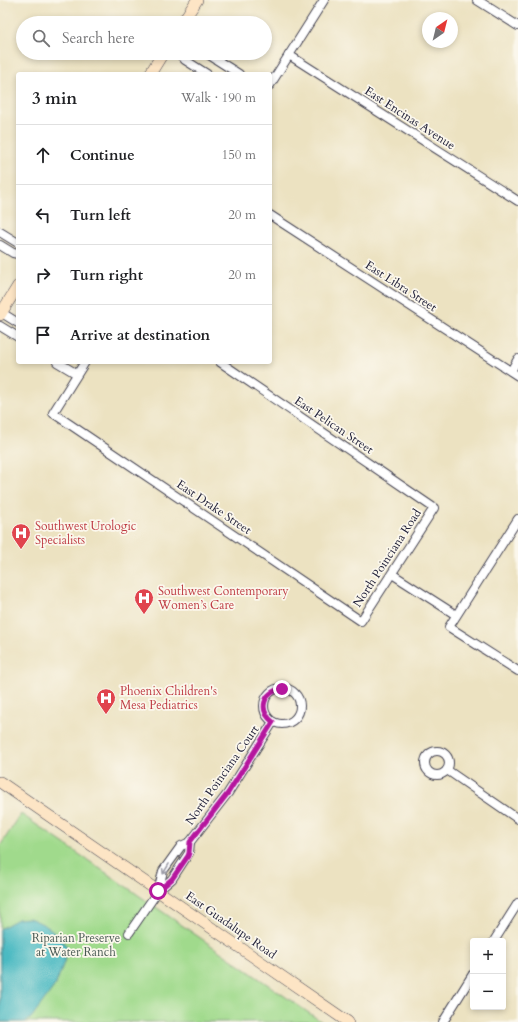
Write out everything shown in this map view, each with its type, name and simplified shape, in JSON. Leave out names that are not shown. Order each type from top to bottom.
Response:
[{"type":"main road","points":[[187,16],[197,0]]},
{"type":"main road","points":[[151,72],[159,60]]},
{"type":"main road","points":[[1,314],[16,289]]},
{"type":"main road","name":"East Guadalupe Road","points":[[0,782],[348,1022]]},
{"type":"street","points":[[272,82],[324,0]]},
{"type":"street","points":[[477,0],[518,26]]},
{"type":"street","name":"East Encinas Avenue","points":[[289,56],[518,202]]},
{"type":"street","points":[[185,60],[203,72]]},
{"type":"street","points":[[217,60],[235,72]]},
{"type":"street","name":"East Libra Street","points":[[272,216],[518,376]]},
{"type":"street","points":[[0,232],[16,242]]},
{"type":"street","points":[[0,245],[12,253],[16,254]]},
{"type":"street","points":[[1,314],[16,322]]},
{"type":"street","points":[[0,326],[16,337]]},
{"type":"street","points":[[511,371],[518,359]]},
{"type":"street","points":[[60,364],[77,374],[82,364]]},
{"type":"street","name":"East Pelican Street","points":[[223,364],[434,508]]},
{"type":"street","name":"East Drake Street","points":[[77,374],[53,413],[361,622]]},
{"type":"street","name":"North Poinciana Road","points":[[361,622],[434,508]]},
{"type":"street","points":[[518,519],[449,627],[518,671]]},
{"type":"street","points":[[392,574],[456,616]]},
{"type":"street","name":"North Poinciana Court","points":[[282,689],[292,692],[299,702],[298,713],[290,722],[279,724],[273,722],[266,714],[264,708],[267,697],[271,692],[282,689]]},
{"type":"street","name":"North Poinciana Court","points":[[129,933],[158,891],[172,879],[189,853],[190,842],[228,793],[273,722]]},
{"type":"street","points":[[448,770],[518,818]]},
{"type":"street","points":[[496,938],[518,903]]},
{"type":"street","points":[[443,1022],[470,979]]},
{"type":"green space","name":"Riparian Preserve at Water Ranch","points":[[21,814],[322,1022],[0,1022],[0,846]]},
{"type":"water","points":[[29,918],[46,926],[59,937],[67,947],[65,959],[56,984],[31,1018],[25,1022],[0,1022],[0,929],[18,919]]},
{"type":"place","name":"Southwest Urologic Specialists","points":[[21,550]]},
{"type":"place","name":"Southwest Contemporary Women’s Care","points":[[144,615]]},
{"type":"place","name":"Phoenix Children's Mesa Pediatrics","points":[[106,715]]},
{"type":"route","points":[[158,891],[172,879],[188,856],[190,842],[228,793],[273,722],[266,714],[264,702],[271,692],[282,689]]}]
